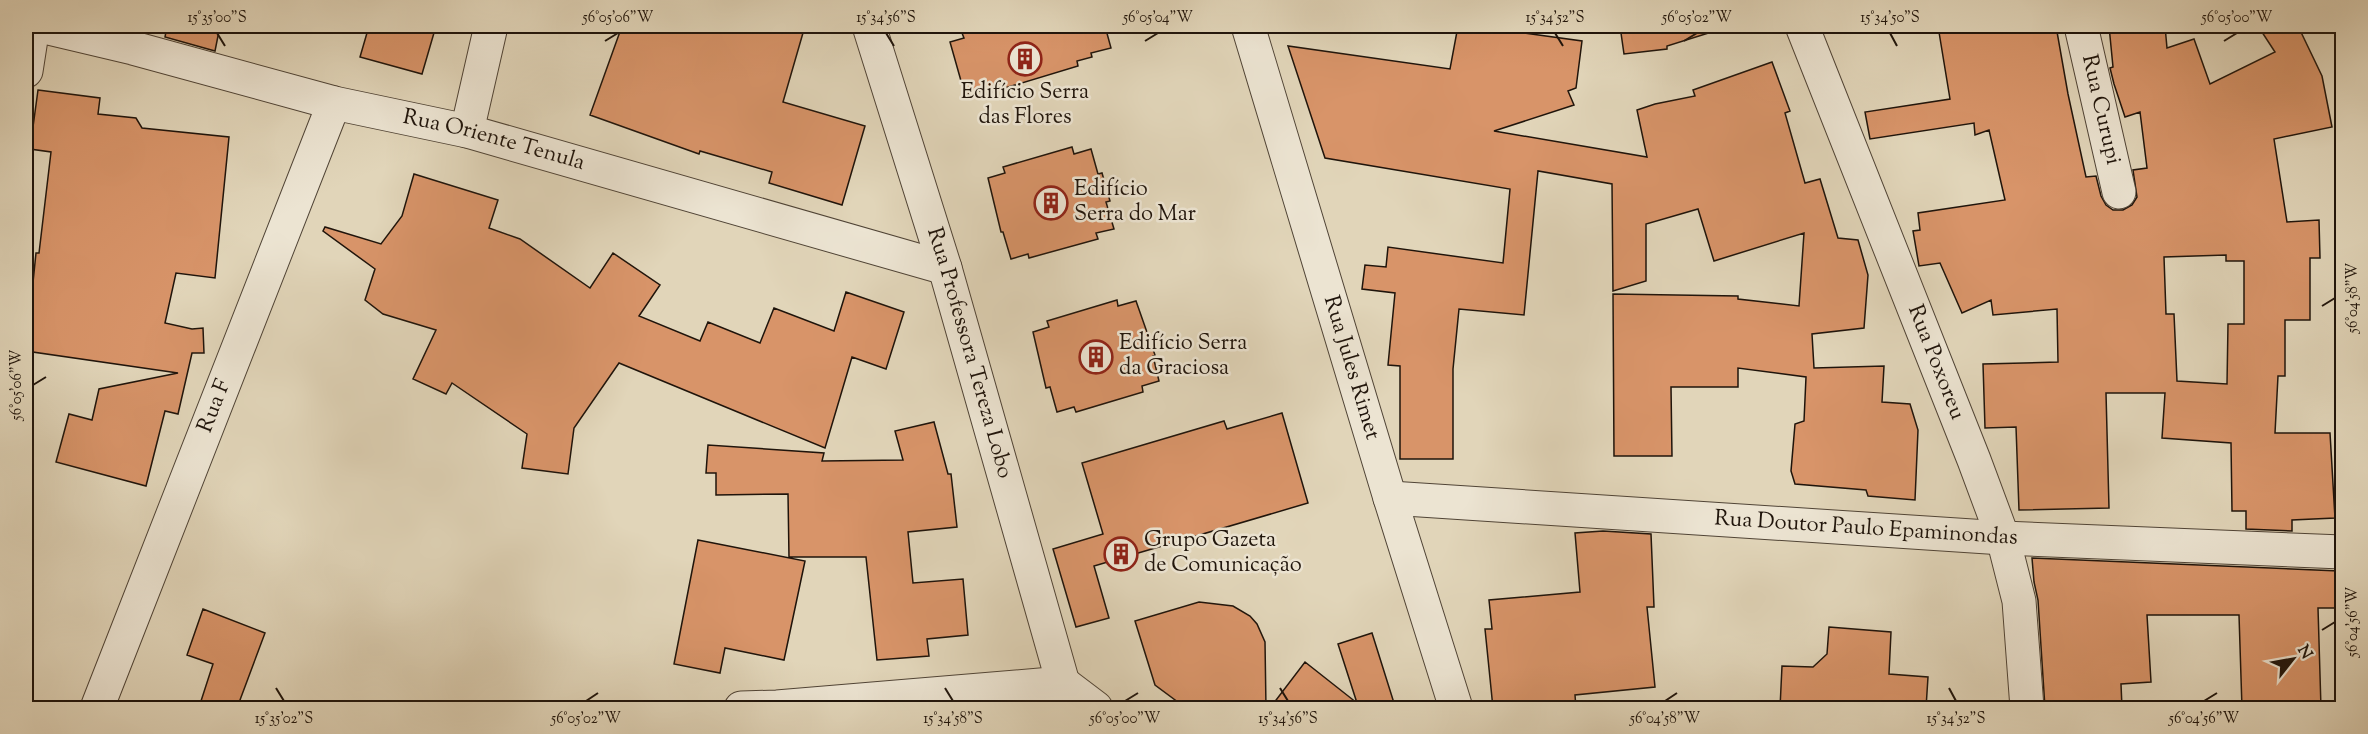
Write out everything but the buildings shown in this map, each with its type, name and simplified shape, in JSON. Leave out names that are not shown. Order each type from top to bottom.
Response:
[{"type":"street","points":[[26,70],[33,26]]},
{"type":"street","name":"Rua Oriente Tenula","points":[[40,26],[136,37],[334,103],[468,130],[945,268]]},
{"type":"street","points":[[468,130],[491,26]]},
{"type":"street","name":"Rua Professora Tereza Lobo","points":[[869,26],[945,268],[1063,683]]},
{"type":"street","name":"Rua Jules Rimet","points":[[1248,26],[1390,498],[1456,708]]},
{"type":"street","name":"Rua Poxoreu","points":[[1802,26],[2003,538],[2019,601],[2027,708]]},
{"type":"street","name":"Rua Curupi","points":[[2081,26],[2119,192]]},
{"type":"street","name":"Rua F","points":[[97,708],[334,103]]},
{"type":"street","name":"Rua Doutor Paulo Epaminondas","points":[[1390,498],[2003,538],[2343,552]]},
{"type":"street","points":[[741,708],[777,708],[1063,683],[1096,708]]},
{"type":"place","name":"Edifício Serra das Flores","points":[[1025,59]]},
{"type":"place","name":"Edifício Serra do Mar","points":[[1051,203]]},
{"type":"place","name":"Edifício Serra da Graciosa","points":[[1096,357]]},
{"type":"place","name":"Grupo Gazeta de Comunicação","points":[[1121,554]]}]
